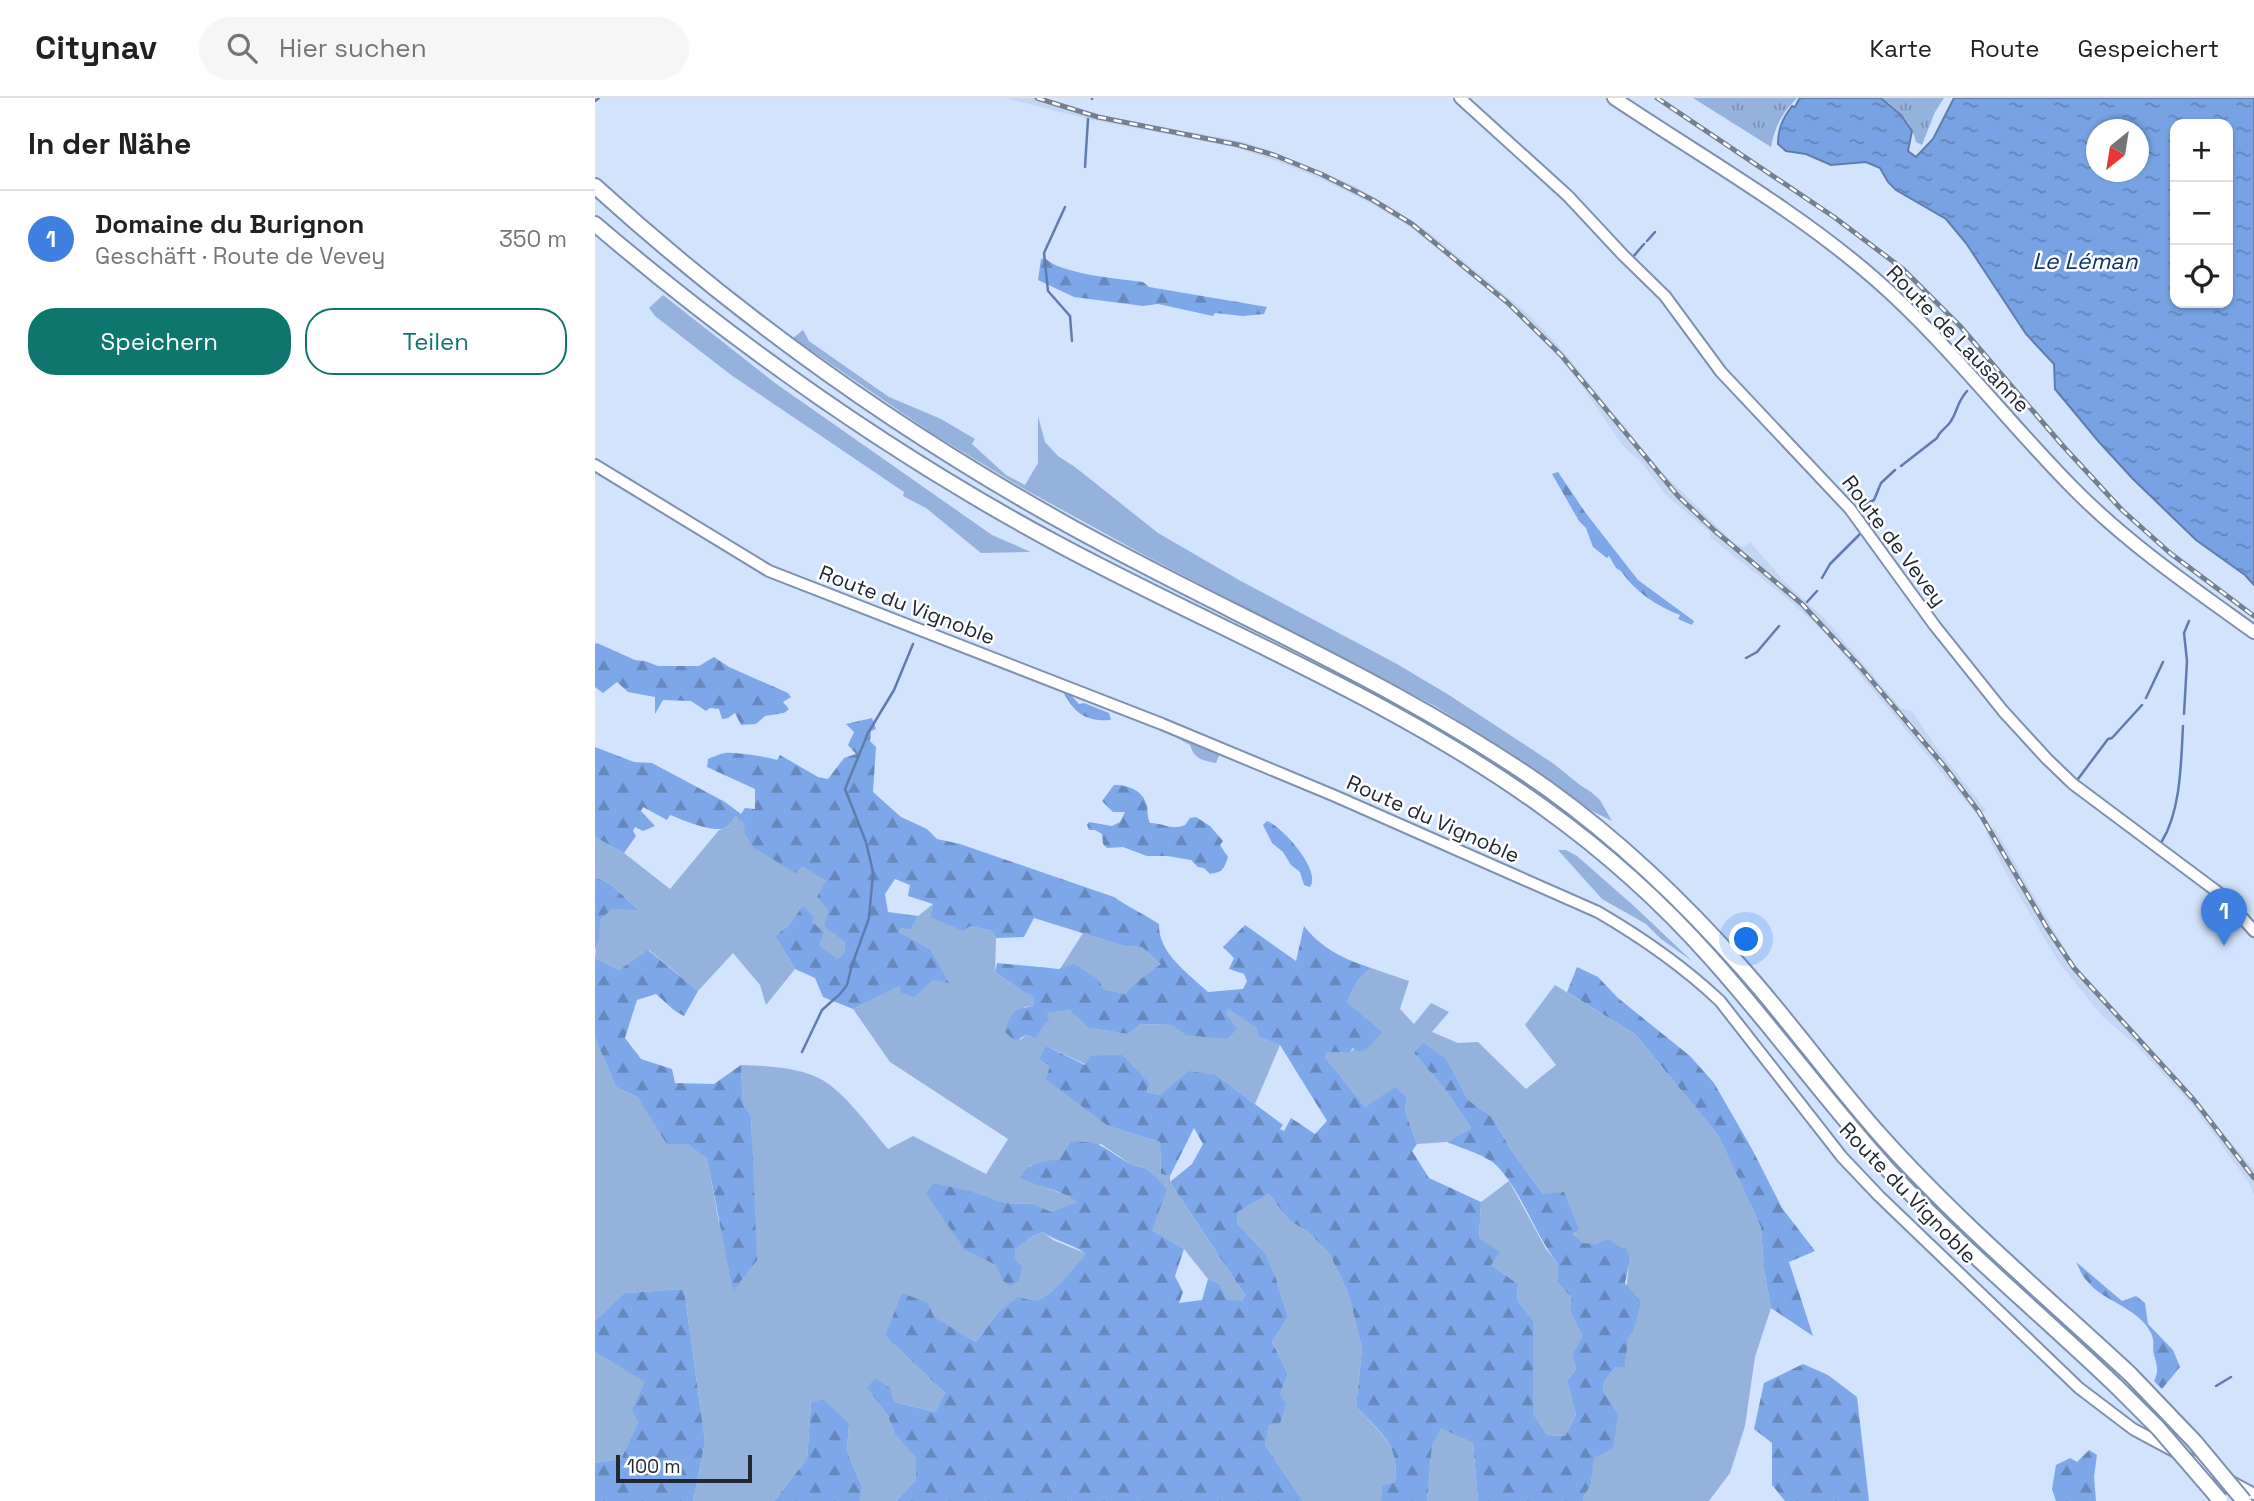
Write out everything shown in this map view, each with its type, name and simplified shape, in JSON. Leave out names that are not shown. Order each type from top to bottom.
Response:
[{"type":"highway","points":[[595,186],[757,321],[912,430],[1068,526],[1365,678],[1439,719],[1553,793],[1650,872],[1745,971],[1877,1131],[1946,1205],[2130,1374],[2178,1423],[2244,1501]]},
{"type":"highway","points":[[595,223],[741,341],[821,398],[936,473],[1111,572],[1371,701],[1506,781],[1574,830],[1636,883],[1698,944],[1889,1171],[1948,1231],[2117,1387],[2158,1428],[2220,1501]]},
{"type":"main road","name":"Route de Lausanne","points":[[1614,98],[1789,214],[1864,270],[1931,333],[2044,458],[2095,509],[2151,557],[2254,632]]},
{"type":"street","name":"Route de Vevey","points":[[1460,98],[1568,196],[1665,296],[1721,372],[1850,509],[1942,635],[2047,759],[2073,784],[2223,896],[2254,931]]},
{"type":"street","name":"Route du Vignoble","points":[[595,465],[769,572],[1174,729],[1335,796],[1598,912],[1624,927],[1720,1001],[1842,1157],[1878,1196],[2079,1388],[2113,1416],[2158,1444],[2254,1494]]},
{"type":"shaded area","points":[[1005,98],[1047,98],[1099,115],[1244,142],[1355,186],[1427,231],[1528,314],[1557,344],[1661,471],[1734,543],[1743,547],[1750,542],[1786,583],[1824,618],[1901,708],[1912,711],[1936,747],[1986,810],[1977,815],[1826,634],[1789,600],[1711,538],[1709,532],[1665,494],[1642,463],[1623,446],[1577,379],[1544,341],[1499,298],[1409,226],[1323,180],[1234,147],[1087,119]]},
{"type":"shaded area","points":[[1994,827],[2072,961],[2097,992],[2176,1076],[2254,1170],[2254,1195],[2249,1183],[2193,1106],[2136,1045],[2103,1017],[2059,963],[2007,875],[1986,833]]},
{"type":"green space","points":[[1693,98],[1797,98],[1780,120],[1771,147]]},
{"type":"green space","points":[[1883,98],[1944,98],[1935,112],[1922,145],[1916,142],[1904,117]]},
{"type":"green space","points":[[1045,258],[1052,264],[1076,272],[1143,282],[1149,287],[1267,307],[1264,314],[1243,316],[1215,313],[1213,316],[1158,304],[1143,306],[1074,297],[1038,280],[1041,259]]},
{"type":"green space","points":[[663,295],[775,383],[992,535],[1031,552],[981,553],[926,508],[903,496],[904,492],[731,375],[655,316],[649,308]]},
{"type":"green space","points":[[803,330],[809,341],[889,397],[941,419],[975,439],[972,444],[1006,475],[1025,485],[1038,463],[1038,416],[1045,442],[1058,456],[1158,533],[1449,695],[1554,764],[1591,792],[1600,800],[1612,821],[1590,810],[1512,754],[1435,706],[1146,556],[1026,490],[933,434],[793,338]]},
{"type":"green space","points":[[1558,472],[1585,512],[1638,580],[1694,621],[1692,625],[1678,619],[1680,615],[1640,592],[1616,568],[1609,556],[1607,558],[1593,547],[1586,528],[1579,521],[1552,474]]},
{"type":"green space","points":[[597,643],[635,660],[658,666],[699,666],[714,657],[729,667],[788,693],[791,697],[783,702],[789,709],[784,713],[765,716],[756,724],[741,725],[735,713],[722,719],[719,709],[710,708],[706,711],[691,701],[663,700],[655,714],[655,697],[628,692],[617,682],[603,693],[595,687]]},
{"type":"green space","points":[[1062,690],[1068,692],[1079,704],[1084,703],[1109,713],[1111,720],[1094,719],[1081,714]]},
{"type":"green space","points":[[872,718],[876,729],[871,731],[870,741],[876,747],[873,792],[901,817],[927,829],[937,839],[960,844],[1114,897],[1159,924],[1163,944],[1169,953],[1183,970],[1208,992],[1243,989],[1247,981],[1244,974],[1229,969],[1234,958],[1223,947],[1245,925],[1296,961],[1304,926],[1318,941],[1334,952],[1371,968],[1358,980],[1347,1002],[1382,1032],[1367,1049],[1359,1052],[1353,1048],[1349,1053],[1328,1052],[1325,1057],[1365,1107],[1395,1087],[1407,1098],[1405,1111],[1417,1144],[1412,1151],[1429,1178],[1481,1202],[1479,1238],[1500,1252],[1491,1265],[1518,1284],[1517,1300],[1533,1320],[1533,1413],[1547,1435],[1565,1436],[1576,1415],[1567,1381],[1576,1369],[1572,1355],[1582,1336],[1570,1311],[1571,1297],[1557,1282],[1558,1264],[1506,1176],[1487,1159],[1447,1142],[1471,1128],[1444,1088],[1414,1053],[1423,1043],[1447,1060],[1468,1100],[1492,1117],[1510,1148],[1543,1194],[1564,1192],[1579,1230],[1573,1233],[1582,1243],[1595,1244],[1609,1238],[1620,1248],[1626,1248],[1630,1260],[1625,1283],[1641,1302],[1633,1332],[1628,1338],[1625,1367],[1616,1367],[1605,1380],[1603,1390],[1618,1414],[1613,1448],[1594,1458],[1591,1484],[1584,1501],[1478,1501],[1473,1443],[1441,1428],[1432,1446],[1427,1501],[1381,1501],[1382,1486],[1395,1482],[1396,1469],[1391,1448],[1386,1440],[1356,1407],[1362,1349],[1349,1295],[1329,1253],[1308,1232],[1289,1220],[1269,1194],[1237,1212],[1237,1223],[1265,1253],[1288,1317],[1272,1342],[1288,1374],[1280,1395],[1286,1404],[1280,1423],[1269,1425],[1265,1445],[1303,1501],[896,1501],[916,1480],[916,1457],[895,1435],[888,1416],[867,1388],[875,1378],[890,1388],[894,1402],[935,1412],[945,1393],[885,1336],[902,1293],[928,1303],[934,1317],[976,1342],[997,1313],[1018,1297],[1029,1300],[1042,1298],[1062,1281],[1086,1254],[1043,1232],[1033,1236],[1015,1250],[1015,1259],[1022,1267],[1019,1281],[1010,1286],[1002,1280],[996,1265],[966,1251],[926,1194],[933,1183],[974,1192],[1006,1203],[1033,1204],[1051,1212],[1077,1202],[1064,1194],[1020,1178],[1023,1173],[1037,1164],[1059,1159],[1071,1142],[1104,1147],[1131,1164],[1146,1169],[1167,1189],[1152,1230],[1184,1249],[1175,1276],[1183,1292],[1179,1303],[1202,1300],[1208,1279],[1220,1284],[1227,1300],[1242,1301],[1245,1295],[1170,1182],[1192,1164],[1203,1144],[1194,1128],[1170,1176],[1161,1174],[1160,1142],[1108,1126],[1046,1079],[1050,1066],[1039,1059],[1046,1046],[1085,1065],[1091,1056],[1122,1055],[1149,1083],[1146,1092],[1160,1095],[1189,1071],[1216,1075],[1283,1125],[1280,1129],[1284,1131],[1291,1118],[1315,1134],[1327,1121],[1280,1045],[1259,1037],[1257,1028],[1228,1009],[1225,1013],[1237,1029],[1227,1039],[1185,1035],[1171,1025],[1141,1024],[1128,1034],[1089,1028],[1069,1010],[1047,1013],[1049,1021],[1036,1038],[1026,1035],[1015,1041],[1005,1032],[1013,1013],[1034,1006],[1034,997],[995,972],[997,963],[1059,969],[1074,964],[1099,980],[1103,989],[1125,994],[1130,987],[1161,964],[1142,947],[1124,946],[1034,918],[1024,937],[996,938],[992,931],[970,926],[963,931],[930,917],[933,904],[908,896],[910,885],[895,879],[885,894],[888,912],[918,916],[911,930],[901,928],[899,932],[930,949],[949,983],[933,980],[914,997],[900,992],[901,985],[853,1009],[823,997],[815,978],[795,969],[775,936],[790,924],[803,906],[814,917],[812,922],[824,932],[819,946],[837,959],[844,953],[845,942],[824,926],[829,911],[817,897],[826,881],[803,866],[795,873],[753,847],[744,832],[745,824],[736,816],[727,827],[713,829],[670,815],[667,820],[643,807],[641,811],[655,826],[643,831],[635,827],[633,831],[636,836],[624,853],[595,837],[595,747],[634,762],[652,763],[725,802],[741,814],[745,808],[755,809],[755,789],[707,767],[708,759],[725,753],[777,760],[780,755],[818,777],[828,779],[844,758],[856,754],[848,745],[854,732],[846,724]]},
{"type":"green space","points":[[1166,729],[1220,753],[1216,763],[1194,754],[1190,745],[1168,733]]},
{"type":"green space","points":[[1114,785],[1130,787],[1142,796],[1150,823],[1176,827],[1185,825],[1190,818],[1196,817],[1210,826],[1223,841],[1220,845],[1228,857],[1222,869],[1210,874],[1191,860],[1147,856],[1123,847],[1107,848],[1103,844],[1102,834],[1089,830],[1087,825],[1089,822],[1112,826],[1120,822],[1125,812],[1113,812],[1102,801]]},
{"type":"green space","points":[[736,816],[826,881],[829,911],[845,942],[844,953],[837,959],[830,956],[790,924],[775,936],[795,969],[766,1005],[760,985],[733,953],[698,991],[649,950],[619,970],[595,958],[599,919],[611,909],[638,909],[610,884],[595,877],[595,837],[624,853],[670,889],[719,830],[728,827]]},
{"type":"green space","points":[[1267,821],[1299,850],[1311,871],[1310,887],[1304,885],[1300,872],[1272,843],[1263,825]]},
{"type":"green space","points":[[1558,850],[1566,850],[1577,856],[1692,961],[1661,939],[1646,924],[1602,899]]},
{"type":"green space","points":[[595,877],[610,884],[639,910],[612,909],[600,919],[599,939],[595,950]]},
{"type":"green space","points":[[933,904],[930,917],[992,931],[996,938],[995,972],[1034,997],[1034,1006],[1024,1007],[1020,1040],[1026,1035],[1031,1037],[1046,1013],[1069,1010],[1090,1028],[1128,1034],[1141,1024],[1171,1025],[1185,1035],[1228,1009],[1258,1028],[1259,1037],[1280,1045],[1255,1104],[1216,1075],[1160,1095],[1145,1092],[1046,1046],[1050,1065],[1108,1126],[1160,1142],[1161,1174],[1170,1176],[1170,1182],[1245,1295],[1242,1301],[1227,1301],[1220,1284],[1208,1279],[1184,1249],[1152,1230],[1153,1174],[1143,1167],[1132,1165],[1101,1144],[1030,1166],[1021,1178],[1078,1202],[1051,1213],[1033,1204],[1006,1203],[974,1192],[966,1251],[997,1265],[1002,1280],[1015,1259],[1015,1250],[1043,1232],[1053,1240],[1087,1254],[1063,1281],[1042,1298],[1018,1298],[997,1313],[976,1342],[933,1317],[885,1336],[945,1393],[935,1412],[894,1402],[867,1388],[888,1416],[895,1435],[917,1457],[916,1480],[896,1501],[860,1501],[862,1487],[847,1451],[849,1424],[811,1403],[807,1459],[774,1501],[693,1501],[705,1442],[684,1289],[624,1293],[595,1321],[595,1038],[616,1087],[637,1097],[667,1143],[687,1144],[707,1157],[719,1223],[752,1141],[751,1116],[743,1104],[741,1065],[810,1074],[830,1085],[846,1099],[888,1149],[913,1136],[986,1174],[1008,1139],[890,1062],[853,1009],[902,984],[930,949],[899,932],[901,928],[911,930],[918,916]]},
{"type":"green space","points":[[1083,933],[1124,946],[1142,947],[1162,964],[1130,987],[1125,994],[1103,989],[1060,969]]},
{"type":"green space","points":[[648,950],[698,991],[684,1016],[656,994],[637,1000],[625,1038],[641,1059],[672,1069],[675,1083],[714,1084],[741,1065],[743,1104],[751,1116],[757,1260],[733,1291],[707,1158],[687,1144],[667,1144],[637,1097],[616,1087],[595,1038],[595,958],[619,970]]},
{"type":"green space","points":[[1577,967],[1598,977],[1618,998],[1690,1056],[1714,1083],[1782,1208],[1815,1251],[1789,1262],[1813,1336],[1771,1308],[1764,1270],[1761,1227],[1718,1135],[1635,1034],[1567,992]]},
{"type":"green space","points":[[1371,968],[1409,981],[1400,1009],[1414,1024],[1431,1003],[1449,1012],[1432,1032],[1458,1043],[1478,1042],[1526,1089],[1556,1065],[1525,1025],[1555,985],[1635,1034],[1718,1135],[1761,1227],[1764,1270],[1771,1308],[1755,1357],[1745,1426],[1730,1473],[1709,1501],[1584,1501],[1591,1484],[1593,1458],[1618,1414],[1603,1390],[1605,1380],[1616,1367],[1625,1366],[1630,1260],[1609,1238],[1595,1244],[1582,1244],[1573,1232],[1578,1230],[1543,1194],[1510,1148],[1492,1117],[1468,1100],[1447,1060],[1414,1053],[1444,1088],[1471,1128],[1447,1142],[1417,1144],[1405,1111],[1407,1098],[1395,1088],[1365,1107],[1325,1057],[1328,1052],[1348,1053],[1381,1032],[1347,1002],[1358,980]]},
{"type":"green space","points":[[1509,1181],[1546,1249],[1558,1264],[1557,1282],[1571,1297],[1570,1311],[1582,1336],[1572,1355],[1576,1369],[1567,1381],[1576,1415],[1565,1436],[1547,1435],[1533,1413],[1533,1320],[1517,1300],[1518,1284],[1491,1265],[1479,1238],[1481,1202]]},
{"type":"green space","points":[[1269,1194],[1289,1220],[1308,1232],[1329,1253],[1349,1295],[1362,1349],[1356,1407],[1386,1440],[1391,1448],[1396,1469],[1395,1482],[1382,1487],[1381,1501],[1303,1501],[1265,1445],[1269,1424],[1288,1374],[1272,1342],[1288,1317],[1265,1253],[1237,1223],[1236,1212]]},
{"type":"green space","points":[[2076,1262],[2122,1301],[2136,1296],[2145,1303],[2148,1324],[2173,1350],[2180,1367],[2162,1389],[2154,1381],[2157,1368],[2153,1339],[2145,1324],[2129,1310],[2094,1288]]},
{"type":"green space","points":[[684,1289],[705,1442],[693,1501],[595,1501],[595,1463],[621,1459],[638,1422],[632,1410],[645,1382],[595,1352],[595,1321],[624,1293]]},
{"type":"green space","points":[[595,1352],[646,1382],[633,1410],[638,1422],[621,1459],[595,1463]]},
{"type":"green space","points":[[1803,1364],[1828,1375],[1857,1397],[1869,1501],[1785,1501],[1772,1485],[1772,1443],[1754,1429],[1764,1383]]},
{"type":"green space","points":[[823,1399],[849,1424],[847,1451],[862,1487],[860,1501],[774,1501],[807,1459],[811,1403]]},
{"type":"green space","points":[[1441,1427],[1473,1443],[1478,1501],[1427,1501],[1432,1446]]},
{"type":"green space","points":[[2089,1450],[2097,1455],[2094,1477],[2096,1501],[2056,1501],[2052,1489],[2056,1465],[2070,1458],[2077,1462]]},
{"type":"water","name":"Le Léman","points":[[1802,98],[1881,98],[1901,115],[1912,131],[1908,151],[1916,157],[1933,139],[1954,98],[2254,98],[2254,585],[2245,575],[2196,540],[2099,442],[2055,389],[2054,364],[2026,334],[1966,243],[1946,219],[1896,190],[1880,168],[1866,162],[1831,165],[1806,154],[1786,151],[1778,144],[1784,119],[1792,106],[1795,107]]},
{"type":"waterway","points":[[595,101],[599,98]]},
{"type":"waterway","points":[[1085,167],[1088,119]]},
{"type":"waterway","points":[[1065,207],[1044,253],[1048,291],[1070,316],[1072,341]]},
{"type":"waterway","points":[[1647,241],[1655,232]]},
{"type":"waterway","points":[[1633,257],[1644,244]]},
{"type":"waterway","points":[[1901,466],[1937,438],[1951,421],[1967,391]]},
{"type":"waterway","points":[[1869,525],[1871,519],[1863,505],[1874,500],[1881,483],[1895,470]]},
{"type":"waterway","points":[[1822,578],[1830,564],[1861,533]]},
{"type":"waterway","points":[[1807,602],[1817,591]]},
{"type":"waterway","points":[[2184,714],[2187,661],[2184,633],[2189,621]]},
{"type":"waterway","points":[[1746,658],[1757,652],[1779,626]]},
{"type":"waterway","points":[[802,1052],[822,1010],[847,985],[869,918],[873,873],[866,842],[845,789],[868,733],[894,690],[913,644]]},
{"type":"waterway","points":[[2146,698],[2163,662]]},
{"type":"waterway","points":[[2078,779],[2108,739],[2112,738],[2142,705]]},
{"type":"waterway","points":[[2162,841],[2176,800],[2183,726]]},
{"type":"waterway","points":[[2216,1386],[2231,1377]]},
{"type":"railway","points":[[1037,98],[1098,117],[1239,145],[1274,155],[1321,174],[1373,200],[1412,224],[1508,303],[1561,355],[1678,496],[1802,604],[1861,668],[1945,767],[1979,812],[2047,928],[2074,968],[2194,1100],[2254,1178]]},
{"type":"railway","points":[[1657,98],[1834,217],[1903,269],[1960,326],[2122,510],[2170,553],[2254,616]]},
{"type":"place","name":"Domaine du Burignon","points":[[2224,946]]}]
